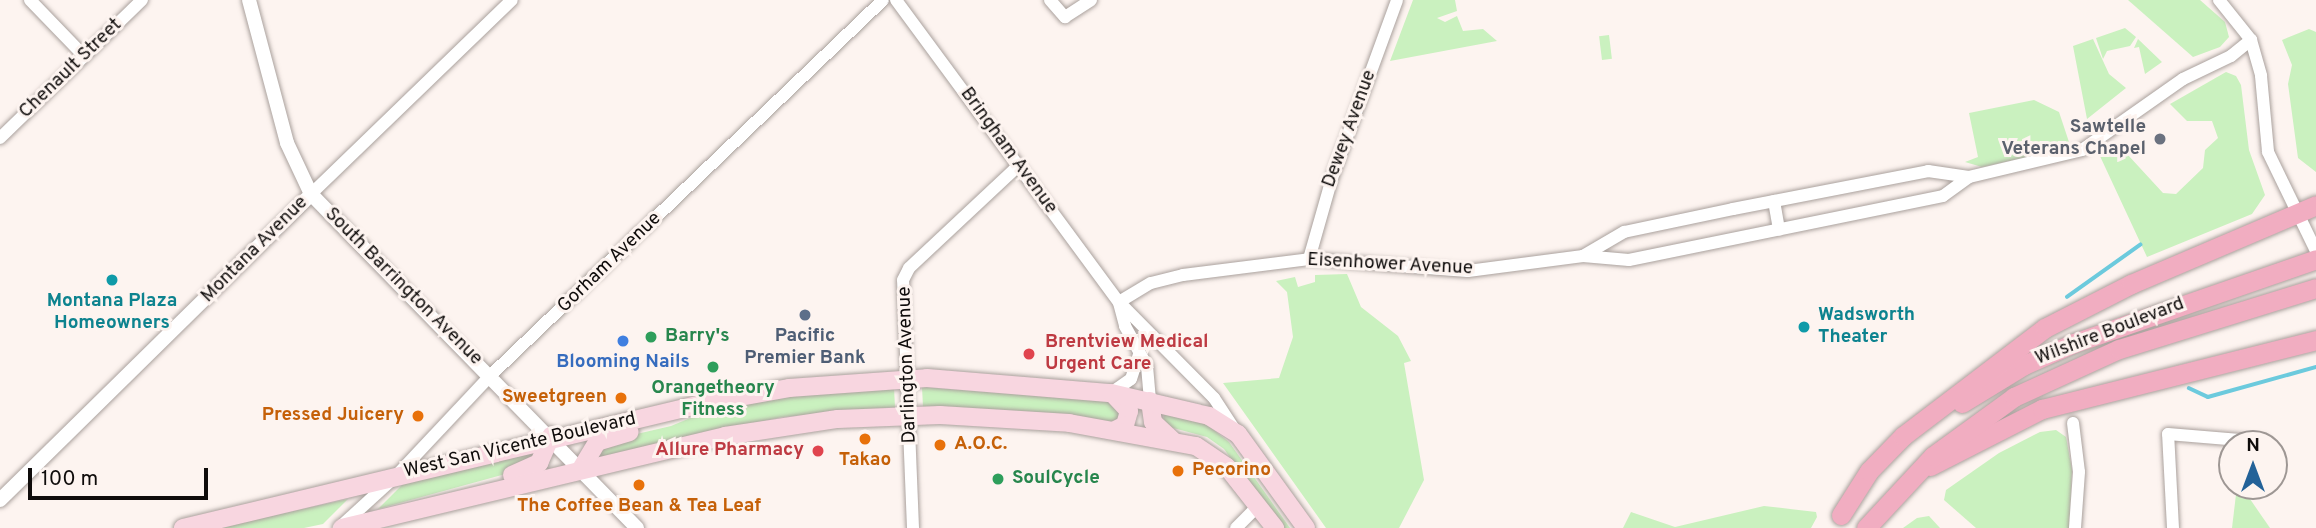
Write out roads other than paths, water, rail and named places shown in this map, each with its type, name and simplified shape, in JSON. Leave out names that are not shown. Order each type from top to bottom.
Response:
[{"type":"main road","points":[[1837,522],[1869,471],[1903,436],[2045,328],[2131,284],[2296,211],[2316,205]]},
{"type":"main road","name":"Wilshire Boulevard","points":[[1837,522],[1899,453],[1940,419],[2024,365],[2124,324],[2311,258]]},
{"type":"main road","name":"Wilshire Boulevard","points":[[1866,528],[1913,474],[1981,418],[2055,375],[2119,349],[2315,288]]},
{"type":"main road","points":[[1913,474],[2042,409],[2316,340]]},
{"type":"main road","name":"West San Vicente Boulevard","points":[[183,528],[551,436],[701,404],[789,388],[906,378],[1032,384],[1111,393],[1209,416],[1238,434],[1306,528]]},
{"type":"main road","points":[[1111,393],[1129,411],[1125,425],[1115,430]]},
{"type":"main road","points":[[1150,401],[1153,422],[1172,440]]},
{"type":"main road","points":[[581,469],[592,447],[604,438],[664,423],[701,404]]},
{"type":"main road","name":"West San Vicente Boulevard","points":[[340,528],[581,469],[786,425],[909,415],[1018,418],[1172,440],[1212,454],[1275,528]]},
{"type":"main road","points":[[409,512],[468,486],[532,469],[544,455],[551,436]]},
{"type":"street","points":[[30,0],[84,56]]},
{"type":"street","name":"Chenault Street","points":[[0,138],[142,0]]},
{"type":"street","name":"South Barrington Avenue","points":[[249,0],[286,143],[311,194],[551,436],[637,528]]},
{"type":"street","name":"Montana Avenue","points":[[0,500],[512,0]]},
{"type":"street","name":"Gorham Avenue","points":[[340,528],[396,476],[491,375],[883,0]]},
{"type":"street","name":"Bringham Avenue","points":[[896,0],[1119,302],[1214,398],[1238,434]]},
{"type":"street","points":[[1050,0],[1065,17],[1091,0]]},
{"type":"street","name":"Dewey Avenue","points":[[1309,259],[1332,178],[1397,0]]},
{"type":"street","points":[[2219,0],[2251,40],[2261,76],[2268,152],[2296,211],[2311,258]]},
{"type":"street","name":"Eisenhower Avenue","points":[[1583,256],[1624,232],[1928,171],[1969,177],[2082,150],[2191,74],[2231,56],[2251,40]]},
{"type":"street","name":"Darlington Avenue","points":[[913,528],[903,280],[909,268],[1018,166]]},
{"type":"street","name":"Eisenhower Avenue","points":[[1119,302],[1151,283],[1183,275],[1309,259],[1468,271],[1583,256],[1629,260],[1944,196],[1969,177]]},
{"type":"street","points":[[1774,201],[1779,230]]},
{"type":"street","name":"Bringham Avenue","points":[[1119,302],[1150,377],[1150,401]]},
{"type":"street","points":[[1111,393],[1131,379],[1139,354]]},
{"type":"street","points":[[2073,423],[2079,471],[2075,528]]},
{"type":"street","points":[[2173,528],[2168,434],[2218,438]]},
{"type":"street","points":[[1236,528],[1258,506]]},
{"type":"waterway","points":[[2067,297],[2140,245]]},
{"type":"waterway","points":[[2189,388],[2208,397],[2316,367]]},
{"type":"place","name":"Sawtelle Veterans Chapel","points":[[2160,139]]},
{"type":"place","name":"Montana Plaza Homeowners","points":[[112,280]]},
{"type":"place","name":"Pacific Premier Bank","points":[[805,315]]},
{"type":"place","name":"Wadsworth Theater","points":[[1804,327]]},
{"type":"place","name":"Barry's","points":[[651,337]]},
{"type":"place","name":"Blooming Nails","points":[[623,341]]},
{"type":"place","name":"Brentview Medical Urgent Care","points":[[1029,354]]},
{"type":"place","name":"Orangetheory Fitness","points":[[713,367]]},
{"type":"place","name":"Sweetgreen","points":[[621,398]]},
{"type":"place","name":"Pressed Juicery","points":[[418,416]]},
{"type":"place","name":"Takao","points":[[865,439]]},
{"type":"place","name":"A.O.C.","points":[[940,445]]},
{"type":"place","name":"Allure Pharmacy","points":[[818,451]]},
{"type":"place","name":"Pecorino","points":[[1178,471]]},
{"type":"place","name":"SoulCycle","points":[[998,479]]},
{"type":"place","name":"The Coffee Bean & Tea Leaf","points":[[639,485]]}]
